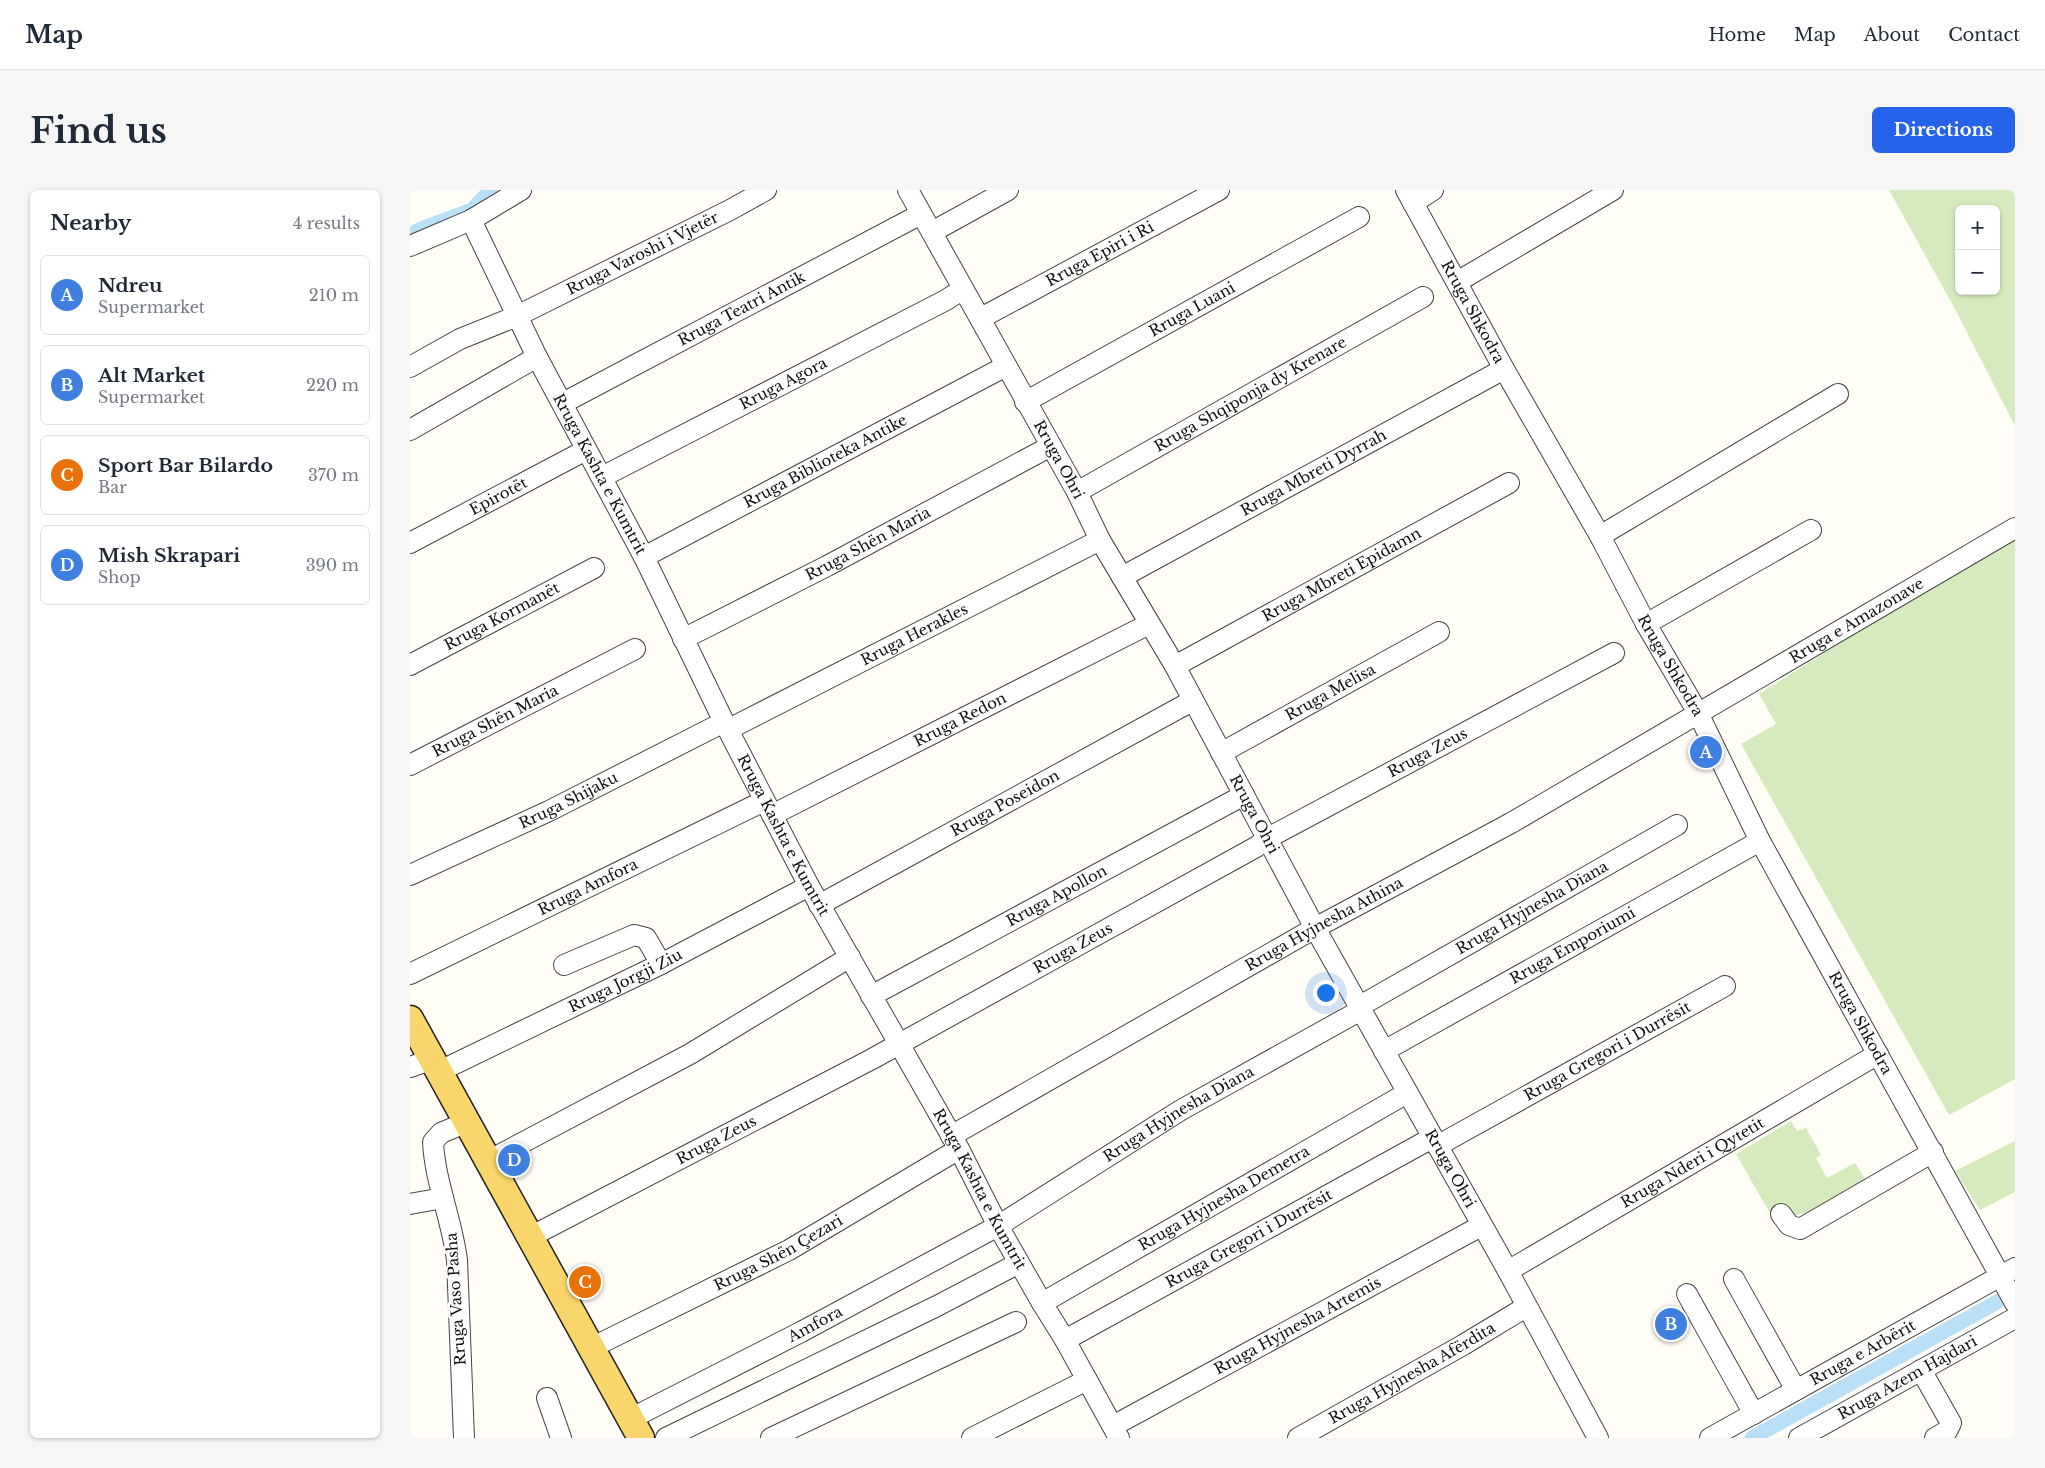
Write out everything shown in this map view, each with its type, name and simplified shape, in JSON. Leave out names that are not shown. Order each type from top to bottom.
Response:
[{"type":"main road","points":[[410,1019],[427,1066],[467,1122],[636,1429]]},
{"type":"street","points":[[411,244],[471,220],[521,190]]},
{"type":"street","name":"Rruga Varoshi i Vjetër","points":[[410,367],[460,339],[517,316],[730,210],[766,190]]},
{"type":"street","name":"Rruga Ohri","points":[[908,190],[1077,492],[1100,540],[1174,666],[1315,928],[1508,1271],[1598,1438]]},
{"type":"street","points":[[932,232],[1008,190]]},
{"type":"street","name":"Rruga Epiri i Ri","points":[[980,318],[1220,190]]},
{"type":"street","points":[[1410,196],[1433,190]]},
{"type":"street","points":[[1457,282],[1613,190]]},
{"type":"street","name":"Rruga Shkodra","points":[[1410,196],[1504,369],[1600,536],[1646,624],[1698,713],[1760,840],[2011,1292]]},
{"type":"street","name":"Rruga Teatri Antik","points":[[563,402],[921,214]]},
{"type":"street","name":"Rruga Luani","points":[[1025,402],[1359,217]]},
{"type":"street","name":"Rruga Kashta e Kumtrit","points":[[471,220],[537,358],[563,402],[586,450],[644,557],[726,726],[819,905],[955,1143],[998,1226],[1116,1432]]},
{"type":"street","name":"Rruga Agora","points":[[602,477],[937,305],[964,289]]},
{"type":"street","name":"Rruga Shqiponja dy Krenare","points":[[1077,492],[1424,297]]},
{"type":"street","points":[[410,430],[537,358]]},
{"type":"street","name":"Rruga Biblioteka Antike","points":[[644,557],[1006,366]]},
{"type":"street","name":"Rruga Mbreti Dyrrah","points":[[1122,577],[1504,369]]},
{"type":"street","points":[[1600,536],[1838,394]]},
{"type":"street","name":"Rruga Shën Maria","points":[[683,639],[827,566],[1051,446]]},
{"type":"street","name":"Epirotët","points":[[410,543],[586,450]]},
{"type":"street","name":"Rruga Mbreti Epidamn","points":[[1174,666],[1509,483]]},
{"type":"street","name":"Rruga e Amazonave","points":[[1698,713],[2015,528]]},
{"type":"street","points":[[1646,624],[1811,530]]},
{"type":"street","name":"Rruga Herakles","points":[[726,726],[1100,540]]},
{"type":"street","name":"Rruga Kormanët","points":[[410,665],[594,568]]},
{"type":"street","name":"Rruga Redon","points":[[768,808],[1149,624]]},
{"type":"street","name":"Rruga Melisa","points":[[1221,753],[1439,632]]},
{"type":"street","name":"Rruga Shën Maria","points":[[410,766],[635,649]]},
{"type":"street","name":"Rruga Zeus","points":[[530,1237],[872,1059],[897,1043],[1248,852],[1268,838],[1614,654]]},
{"type":"street","name":"Rruga Poseidon","points":[[819,905],[1192,701]]},
{"type":"street","name":"Rruga Hyjnesha Athina","points":[[955,1143],[1315,928],[1511,823],[1698,713]]},
{"type":"street","name":"Rruga Shijaku","points":[[410,875],[726,726]]},
{"type":"street","name":"Rruga Apollon","points":[[871,996],[1244,795]]},
{"type":"street","name":"Rruga Amfora","points":[[410,974],[768,808]]},
{"type":"street","name":"Rruga Hyjnesha Diana","points":[[998,1226],[1181,1110],[1676,825]]},
{"type":"street","name":"Rruga Emporiumi","points":[[1384,1051],[1760,840]]},
{"type":"street","name":"Rruga Jorgji Ziu","points":[[427,1066],[661,964],[809,886]]},
{"type":"street","points":[[564,965],[634,935],[646,938],[661,964]]},
{"type":"street","points":[[488,1161],[690,1054],[850,957]]},
{"type":"street","name":"Rruga Gregori i Durrësit","points":[[1065,1340],[1725,986]]},
{"type":"street","name":"Rruga Nderi i Qytetit","points":[[1508,1271],[1878,1054]]},
{"type":"street","name":"Rruga Hyjnesha Demetra","points":[[1042,1303],[1407,1093]]},
{"type":"street","name":"Rruga Vaso Pasha","points":[[464,1438],[457,1260],[454,1231],[443,1198],[433,1142],[441,1133],[467,1122]]},
{"type":"street","name":"Rruga Shën Çezari","points":[[592,1348],[788,1250],[955,1143]]},
{"type":"street","points":[[1781,1214],[1789,1225],[1800,1230],[1933,1152]]},
{"type":"street","points":[[410,1204],[443,1198]]},
{"type":"street","name":"Amfora","points":[[636,1429],[801,1332],[998,1226]]},
{"type":"street","name":"Rruga Hyjnesha Artemis","points":[[1116,1432],[1481,1226]]},
{"type":"street","points":[[666,1438],[937,1306],[1019,1263]]},
{"type":"street","points":[[1734,1280],[1796,1390]]},
{"type":"street","name":"Rruga Azem Hajdari","points":[[1799,1438],[1921,1370],[2011,1292]]},
{"type":"street","name":"Rruga e Arbërit","points":[[1710,1438],[1796,1390],[2011,1292]]},
{"type":"street","points":[[1687,1294],[1754,1414]]},
{"type":"street","name":"Rruga Hyjnesha Afërdita","points":[[1298,1438],[1463,1345],[1526,1307]]},
{"type":"street","points":[[772,1438],[1016,1322]]},
{"type":"street","points":[[1921,1370],[1951,1423],[1947,1431],[1935,1438]]},
{"type":"street","points":[[972,1438],[1087,1380]]},
{"type":"street","points":[[547,1398],[561,1438]]},
{"type":"green space","points":[[1889,190],[2015,190],[2015,426],[1955,309]]},
{"type":"green space","points":[[2015,532],[2015,1079],[1949,1115],[1741,744],[1776,724],[1759,694]]},
{"type":"green space","points":[[1791,1121],[1797,1131],[1806,1128],[1821,1155],[1816,1158],[1827,1178],[1855,1163],[1867,1182],[1833,1201],[1808,1212],[1796,1215],[1771,1215],[1736,1154]]},
{"type":"green space","points":[[2015,1141],[2015,1192],[1980,1210],[1955,1171]]},
{"type":"waterway","points":[[410,235],[472,210],[491,190]]},
{"type":"waterway","points":[[1752,1438],[2015,1292]]},
{"type":"place","name":"Ndreu","points":[[1706,752]]},
{"type":"place","name":"Mish Skrapari","points":[[514,1160]]},
{"type":"place","name":"Sport Bar Bilardo","points":[[585,1282]]},
{"type":"place","name":"Alt Market","points":[[1671,1324]]}]
